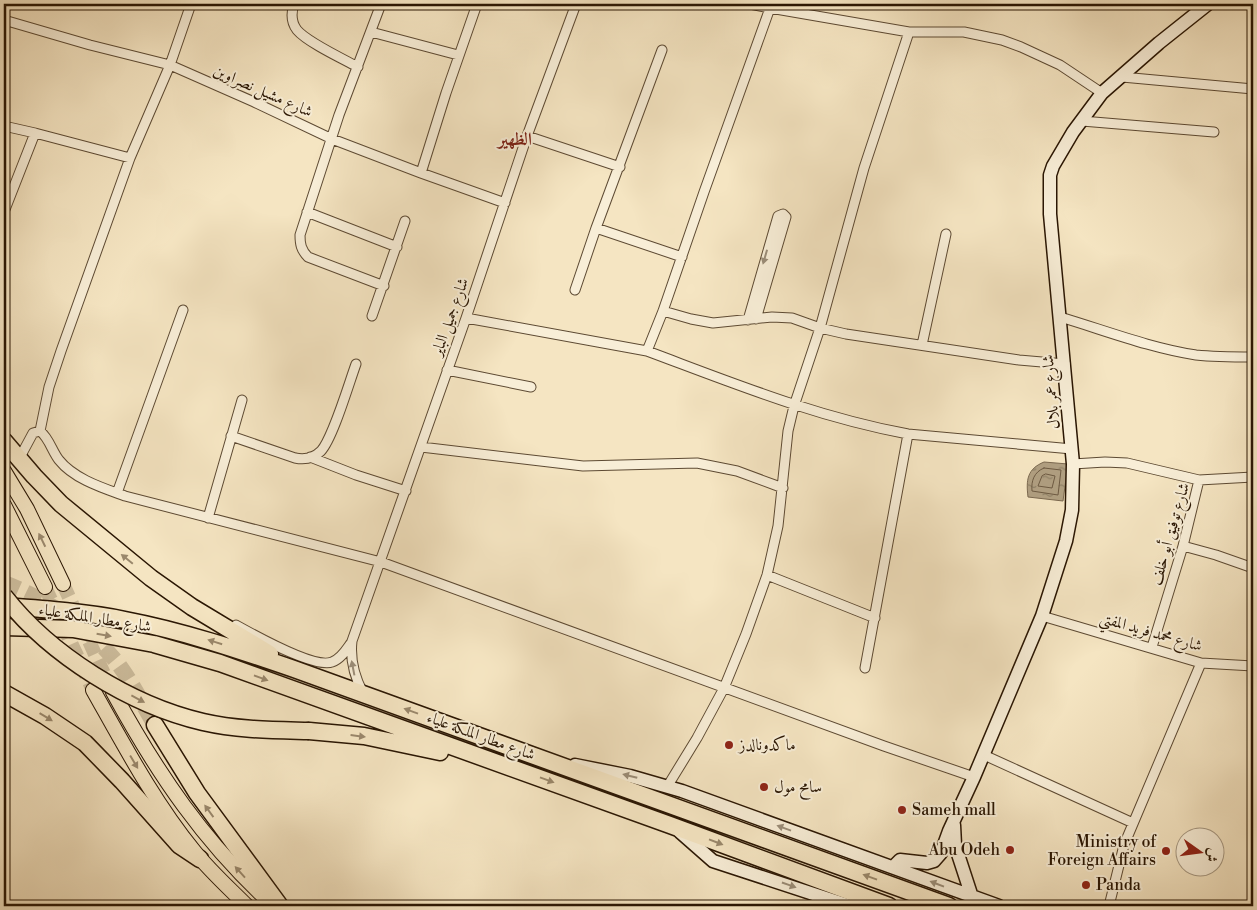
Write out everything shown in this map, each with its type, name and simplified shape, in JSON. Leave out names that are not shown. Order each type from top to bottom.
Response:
[{"type":"highway","points":[[4,441],[47,489],[78,519],[166,589],[192,607],[294,668]]},
{"type":"highway","points":[[4,596],[43,638],[72,660],[146,703],[174,715],[205,722],[248,728],[309,731],[382,739],[501,764]]},
{"type":"highway","name":"شارع مطار الملكة علياء","points":[[4,606],[69,612],[138,622],[218,644],[294,668],[949,906]]},
{"type":"highway","name":"شارع مطار الملكة علياء","points":[[4,627],[73,629],[172,649],[220,663],[670,825],[870,903],[889,906]]},
{"type":"highway","points":[[4,693],[45,716],[85,743],[179,845],[200,858]]},
{"type":"highway","points":[[155,725],[197,794],[280,906]]},
{"type":"main road","points":[[4,471],[27,509],[63,584]]},
{"type":"main road","points":[[4,505],[45,587]]},
{"type":"main road","points":[[93,690],[135,764],[172,822],[200,858],[247,906]]},
{"type":"main road","points":[[113,692],[142,745],[192,817],[254,888],[275,906]]},
{"type":"street","points":[[191,4],[170,65],[130,158],[49,387],[40,431],[64,465],[87,480],[117,493],[381,562],[724,688],[974,777]]},
{"type":"street","points":[[294,4],[292,16],[299,32],[321,47],[358,67]]},
{"type":"street","points":[[381,4],[332,138],[307,212],[300,235],[300,243],[308,257],[384,286]]},
{"type":"street","points":[[422,173],[458,55],[477,4]]},
{"type":"street","name":"شارع جميل الباير","points":[[166,589],[179,592],[263,639],[319,663],[328,663],[336,660],[343,654],[352,640],[381,562],[527,136],[576,4]]},
{"type":"street","points":[[750,4],[909,32],[964,32],[1002,40],[1021,46],[1060,65],[1102,93]]},
{"type":"street","name":"شارع عمر بلال","points":[[893,867],[900,860],[927,864],[937,859],[941,853],[949,830],[984,755],[1042,616],[1055,578],[1070,522],[1073,464],[1050,214],[1050,176],[1059,154],[1102,93],[1159,43],[1208,4]]},
{"type":"street","points":[[646,350],[664,309],[770,8]]},
{"type":"street","name":"شارع مشيل نصراوين","points":[[4,20],[90,45],[170,65],[332,138],[505,203]]},
{"type":"street","points":[[372,32],[458,55]]},
{"type":"street","points":[[667,787],[697,738],[724,688],[767,576],[774,546],[783,488],[788,431],[794,406],[821,325],[864,168],[909,32]]},
{"type":"street","points":[[575,290],[662,50]]},
{"type":"street","points":[[1122,77],[1253,89]]},
{"type":"street","points":[[1082,121],[1214,132]]},
{"type":"street","points":[[4,126],[130,158]]},
{"type":"street","points":[[4,212],[35,134]]},
{"type":"street","points":[[527,136],[620,167]]},
{"type":"street","points":[[307,212],[397,247]]},
{"type":"street","points":[[372,316],[405,221]]},
{"type":"street","points":[[596,228],[682,257]]},
{"type":"street","points":[[752,317],[777,232]]},
{"type":"street","points":[[922,345],[946,234]]},
{"type":"street","points":[[664,309],[713,318],[792,318],[821,325],[846,334],[1019,360],[1065,364]]},
{"type":"street","points":[[117,493],[183,310]]},
{"type":"street","points":[[1060,317],[1158,346],[1196,354],[1224,357],[1253,357]]},
{"type":"street","points":[[466,318],[646,350],[794,406],[867,426],[908,434],[1072,449]]},
{"type":"street","points":[[310,457],[321,450],[327,443],[356,364]]},
{"type":"street","points":[[447,370],[531,387]]},
{"type":"street","points":[[208,518],[242,400]]},
{"type":"street","points":[[19,459],[33,432],[40,431]]},
{"type":"street","points":[[865,668],[908,434]]},
{"type":"street","points":[[231,436],[295,458],[310,457],[356,475],[406,491]]},
{"type":"street","points":[[421,447],[583,466],[697,463],[737,471],[783,488]]},
{"type":"street","points":[[1073,464],[1127,463],[1199,480]]},
{"type":"street","name":"شارع توفيق أبو خلف","points":[[1152,647],[1184,546],[1199,480],[1253,477]]},
{"type":"street","points":[[1184,546],[1253,568]]},
{"type":"street","points":[[767,576],[875,618]]},
{"type":"street","name":"شارع محمد فريد المفتي","points":[[1042,616],[1201,663],[1253,666]]},
{"type":"street","name":"شارع جميل الباير","points":[[352,640],[352,665],[363,693]]},
{"type":"street","points":[[1109,906],[1126,840],[1201,663]]},
{"type":"street","points":[[984,755],[1133,823]]},
{"type":"street","points":[[556,763],[606,771],[667,787],[999,906]]},
{"type":"street","name":"شارع عمر بلال","points":[[955,820],[955,845],[972,897]]},
{"type":"street","points":[[670,825],[711,860],[850,906]]},
{"type":"street","points":[[1114,906],[1126,840]]},
{"type":"water","points":[[1044,462],[1068,464],[1063,501],[1028,497],[1027,485],[1029,476],[1034,468]]},
{"type":"tunnel","points":[[4,583],[52,606],[95,639],[124,672],[155,725]]},
{"type":"tunnel","points":[[63,584],[110,687]]},
{"type":"tunnel","points":[[45,587],[93,690]]},
{"type":"place","name":"ماكدونالدز","points":[[729,745]]},
{"type":"place","name":"سامح مول","points":[[764,787]]},
{"type":"place","name":"Sameh mall","points":[[902,810]]},
{"type":"place","name":"Abu Odeh","points":[[1010,850]]},
{"type":"place","name":"Ministry of Foreign Affairs","points":[[1166,851]]},
{"type":"place","name":"Panda","points":[[1086,885]]},
{"type":"district","name":"الظهير","points":[[515,139]]}]
